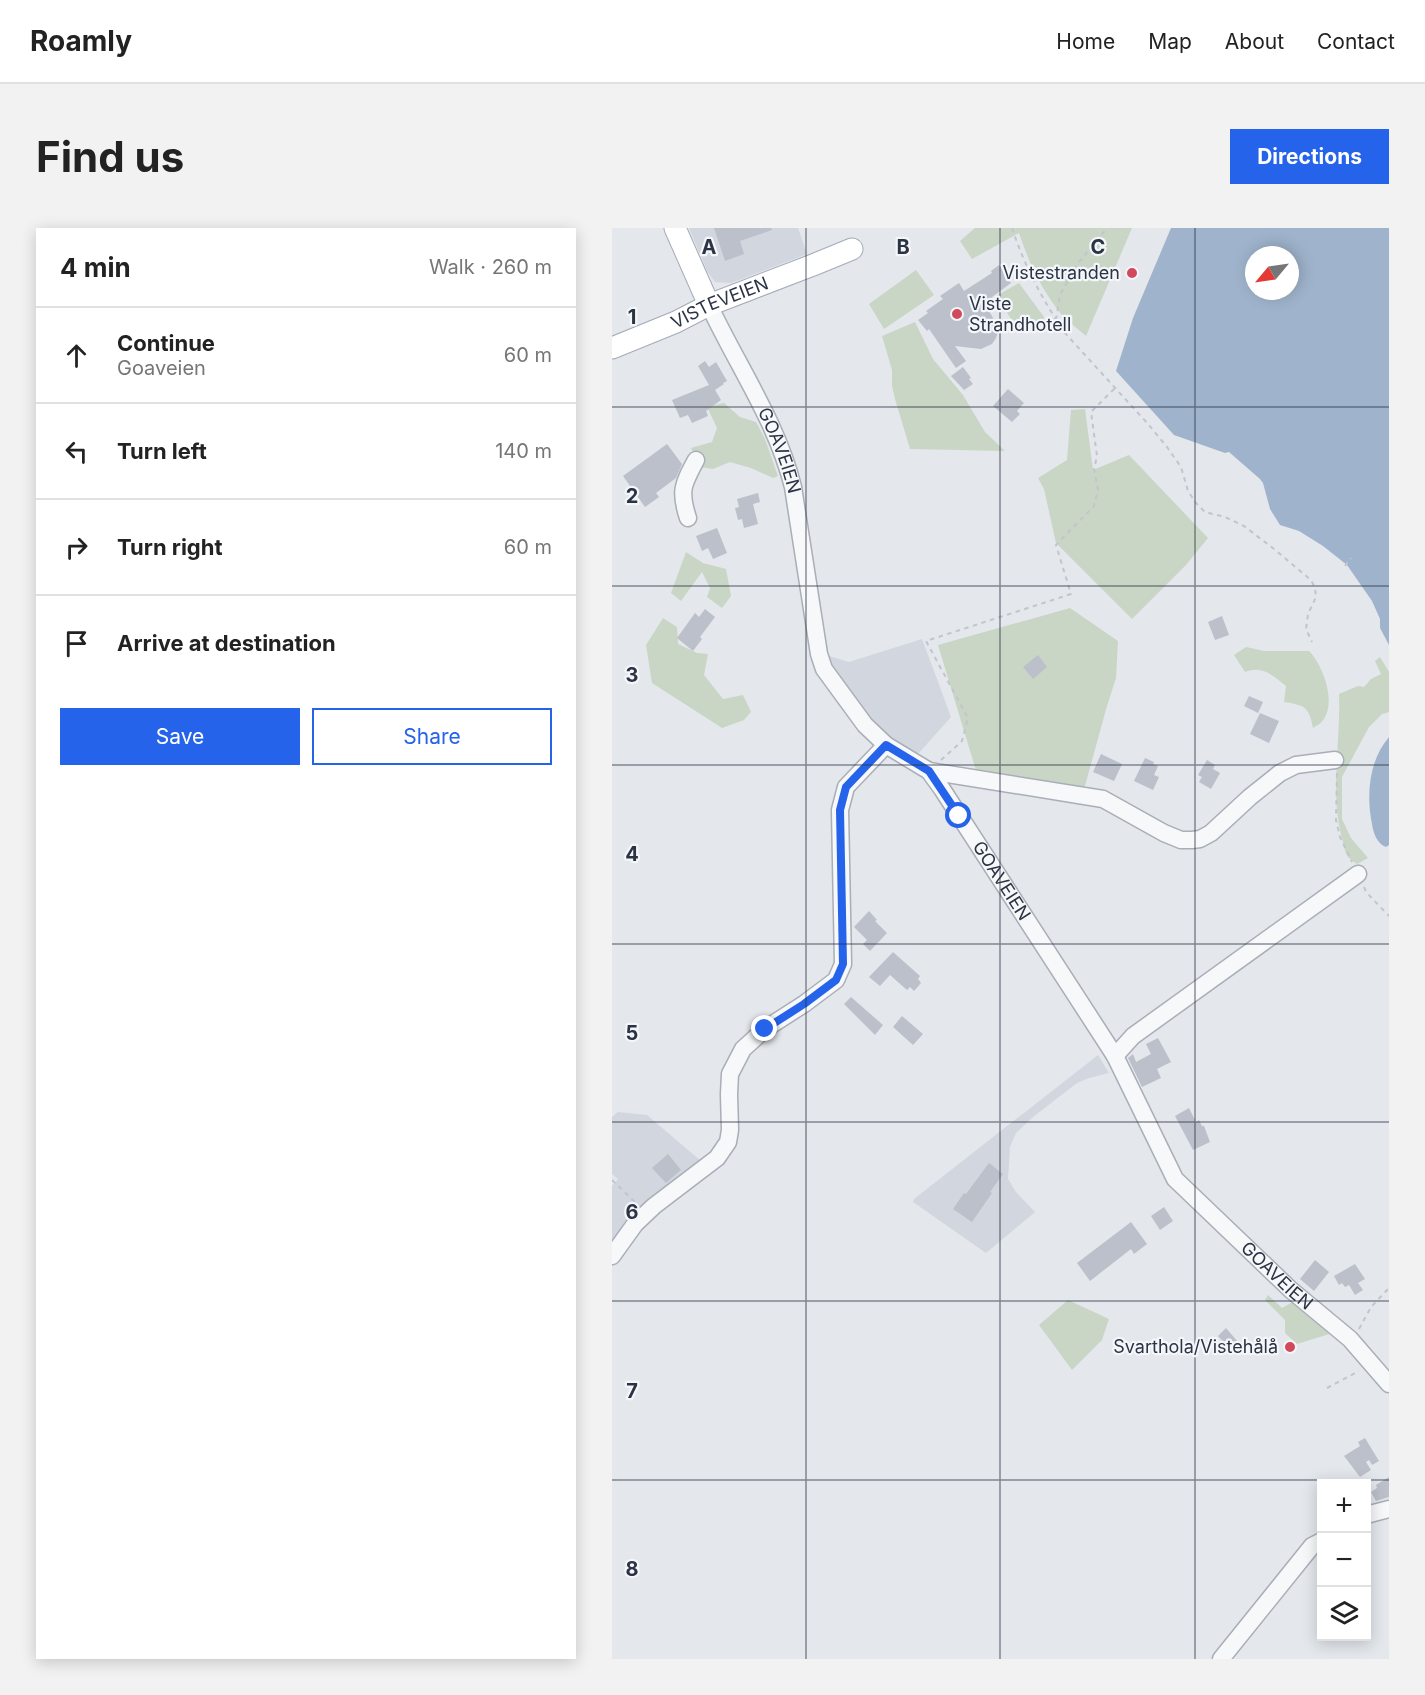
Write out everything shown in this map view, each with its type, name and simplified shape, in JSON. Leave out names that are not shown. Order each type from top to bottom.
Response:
[{"type":"main road","name":"GOAVEIEN","points":[[675,228],[709,305]]},
{"type":"main road","name":"VISTEVEIEN","points":[[612,348],[676,322],[826,252],[852,249]]},
{"type":"street","name":"GOAVEIEN","points":[[709,305],[766,416],[788,468],[793,487],[819,654],[824,669],[865,725],[886,745],[929,771],[1115,1056],[1175,1179],[1287,1294],[1350,1339],[1389,1384]]},
{"type":"street","points":[[687,518],[682,493],[696,460]]},
{"type":"street","points":[[612,1256],[635,1224],[717,1158],[728,1142],[730,1074],[742,1049],[765,1029],[836,980],[843,964],[840,810],[846,787],[886,745]]},
{"type":"street","points":[[929,771],[1103,799],[1164,833],[1181,840],[1192,840],[1211,832],[1280,773],[1296,765],[1335,760]]},
{"type":"street","points":[[1115,1056],[1133,1036],[1358,874]]},
{"type":"street","points":[[1371,1514],[1389,1509]]},
{"type":"street","points":[[1221,1659],[1312,1546],[1317,1544]]},
{"type":"path","points":[[1012,228],[1030,272],[1056,320],[1167,447],[1181,468],[1188,491],[1205,512],[1244,526],[1311,580],[1316,597],[1308,615],[1306,629],[1312,642]]},
{"type":"path","points":[[1056,320],[1060,295],[1076,266],[1107,228]]},
{"type":"path","points":[[929,771],[962,741],[968,718],[926,641],[1071,594],[1056,545],[1094,506],[1098,490],[1094,469],[1097,456],[1091,412],[1115,388]]},
{"type":"path","points":[[1345,566],[1351,558]]},
{"type":"path","points":[[1335,760],[1338,781],[1336,820],[1340,837],[1366,892],[1389,916]]},
{"type":"path","points":[[612,1180],[647,1213]]},
{"type":"path","points":[[1350,1339],[1362,1326],[1371,1307],[1389,1288]]},
{"type":"path","points":[[1327,1388],[1372,1364]]},
{"type":"shaded area","points":[[689,228],[798,228],[807,254],[731,283],[715,282],[707,271]]},
{"type":"shaded area","points":[[922,639],[951,717],[918,754],[889,738],[860,707],[826,655],[849,662]]},
{"type":"shaded area","points":[[1098,1055],[1109,1073],[1077,1083],[1016,1133],[1010,1147],[1008,1179],[1016,1192],[1035,1212],[986,1253],[913,1202],[914,1199]]},
{"type":"shaded area","points":[[618,1112],[647,1115],[701,1161],[612,1246],[612,1186],[618,1179],[612,1174],[612,1117]]},
{"type":"green space","points":[[975,228],[1132,228],[1086,336],[1061,314],[1040,283],[1019,233],[972,259],[960,241]]},
{"type":"green space","points":[[916,270],[934,295],[884,329],[869,304]]},
{"type":"green space","points":[[1019,283],[1044,317],[1042,324],[1021,334],[996,296]]},
{"type":"green space","points":[[915,322],[933,359],[963,395],[985,432],[1005,451],[910,449],[895,399],[892,370],[882,336]]},
{"type":"green space","points":[[724,403],[740,417],[756,422],[765,439],[778,476],[773,478],[730,462],[713,469],[700,467],[691,448],[712,442],[717,428],[707,407]]},
{"type":"green space","points":[[1085,409],[1093,470],[1129,455],[1208,538],[1186,565],[1132,619],[1056,543],[1044,489],[1038,478],[1067,460],[1071,410]]},
{"type":"green space","points":[[686,552],[703,563],[726,569],[731,596],[722,608],[707,597],[710,588],[702,572],[681,601],[671,593]]},
{"type":"green space","points":[[1070,608],[1118,641],[1116,678],[1083,793],[978,777],[938,645]]},
{"type":"green space","points":[[663,618],[677,627],[678,644],[697,653],[708,654],[704,675],[723,699],[743,695],[751,712],[744,720],[722,728],[652,683],[646,645]]},
{"type":"green space","points":[[1246,647],[1264,651],[1309,651],[1319,665],[1328,693],[1329,703],[1322,722],[1313,728],[1305,708],[1284,702],[1286,686],[1272,675],[1257,670],[1245,672],[1234,655]]},
{"type":"green space","points":[[1380,657],[1389,672],[1389,712],[1382,714],[1369,727],[1342,777],[1342,819],[1351,838],[1368,858],[1357,864],[1349,858],[1346,852],[1337,806],[1339,694],[1358,686],[1364,687],[1371,679],[1381,674],[1375,661]]},
{"type":"green space","points":[[1268,1295],[1282,1308],[1298,1299],[1336,1332],[1297,1344],[1285,1333],[1285,1320],[1265,1300]]},
{"type":"green space","points":[[1068,1300],[1109,1319],[1102,1340],[1072,1370],[1039,1325]]},
{"type":"water","points":[[1171,228],[1389,228],[1389,645],[1380,628],[1380,619],[1372,601],[1347,565],[1299,531],[1280,525],[1270,509],[1260,479],[1229,452],[1225,453],[1174,435],[1116,371],[1133,318]]},
{"type":"water","points":[[1389,737],[1389,845],[1386,847],[1378,841],[1373,831],[1369,790],[1377,756]]},
{"type":"building","points":[[714,228],[771,228],[772,230],[740,241],[744,254],[725,261]]},
{"type":"building","points":[[999,265],[1011,283],[992,297],[996,303],[988,309],[997,325],[996,338],[992,344],[981,349],[955,346],[966,361],[956,368],[929,329],[927,331],[918,320],[943,299],[940,296],[959,283],[964,291],[992,273],[991,271]]},
{"type":"building","points":[[705,361],[709,367],[716,362],[727,381],[715,390],[721,400],[706,411],[708,416],[692,423],[688,415],[680,418],[672,400],[709,385],[698,366]]},
{"type":"building","points":[[963,367],[973,384],[964,390],[951,376]]},
{"type":"building","points":[[1008,389],[1024,403],[1017,411],[1020,414],[1012,422],[993,406]]},
{"type":"building","points":[[667,444],[682,464],[676,478],[656,493],[659,497],[645,507],[623,476]]},
{"type":"building","points":[[758,493],[760,502],[753,504],[758,524],[744,528],[742,519],[738,520],[735,508],[739,507],[737,499]]},
{"type":"building","points":[[717,528],[727,553],[713,559],[708,548],[702,551],[696,536]]},
{"type":"building","points":[[705,609],[715,617],[693,651],[677,638],[695,613],[699,617]]},
{"type":"building","points":[[1222,616],[1229,635],[1215,640],[1208,622]]},
{"type":"building","points":[[1038,655],[1047,667],[1033,679],[1023,667]]},
{"type":"building","points":[[1249,696],[1263,702],[1258,713],[1244,706]]},
{"type":"building","points":[[1260,713],[1279,721],[1269,743],[1250,734]]},
{"type":"building","points":[[1101,754],[1122,764],[1114,781],[1093,772]]},
{"type":"building","points":[[1145,758],[1158,766],[1154,775],[1159,777],[1153,790],[1134,781]]},
{"type":"building","points":[[1207,760],[1215,765],[1213,769],[1220,773],[1211,789],[1199,782],[1202,777],[1198,775]]},
{"type":"building","points":[[869,911],[887,933],[870,951],[863,944],[867,940],[854,927]]},
{"type":"building","points":[[893,952],[920,976],[918,979],[921,983],[914,991],[910,987],[907,990],[890,975],[880,986],[869,977]]},
{"type":"building","points":[[851,997],[883,1025],[875,1035],[844,1004]]},
{"type":"building","points":[[902,1016],[923,1034],[913,1045],[893,1027]]},
{"type":"building","points":[[1158,1038],[1171,1062],[1157,1069],[1161,1078],[1142,1087],[1128,1058],[1133,1054],[1136,1062],[1151,1054],[1146,1044]]},
{"type":"building","points":[[1189,1108],[1196,1122],[1199,1120],[1204,1126],[1210,1142],[1193,1150],[1175,1116]]},
{"type":"building","points":[[668,1154],[681,1170],[666,1183],[652,1168]]},
{"type":"building","points":[[989,1163],[1003,1174],[972,1222],[953,1209]]},
{"type":"building","points":[[1164,1207],[1173,1221],[1160,1230],[1151,1216]]},
{"type":"building","points":[[1131,1222],[1147,1244],[1134,1254],[1131,1249],[1090,1281],[1077,1263]]},
{"type":"building","points":[[1315,1260],[1329,1272],[1314,1291],[1300,1279]]},
{"type":"building","points":[[1355,1264],[1365,1279],[1358,1283],[1363,1290],[1355,1295],[1349,1285],[1345,1287],[1342,1283],[1339,1285],[1334,1276]]},
{"type":"building","points":[[1226,1328],[1238,1342],[1230,1349],[1218,1336]]},
{"type":"building","points":[[1365,1438],[1379,1461],[1372,1465],[1369,1460],[1366,1462],[1371,1470],[1360,1477],[1344,1456],[1360,1446],[1358,1442]]},
{"type":"building","points":[[1389,1477],[1389,1497],[1376,1501],[1371,1492],[1377,1488],[1376,1485]]},
{"type":"place","name":"Vistestranden","points":[[1132,273]]},
{"type":"place","name":"Viste Strandhotell","points":[[957,314]]},
{"type":"place","name":"Svarthola/Vistehålå","points":[[1290,1347]]},
{"type":"route","points":[[765,1029],[836,980],[843,964],[840,810],[846,787],[886,745],[929,771],[959,816]]}]
